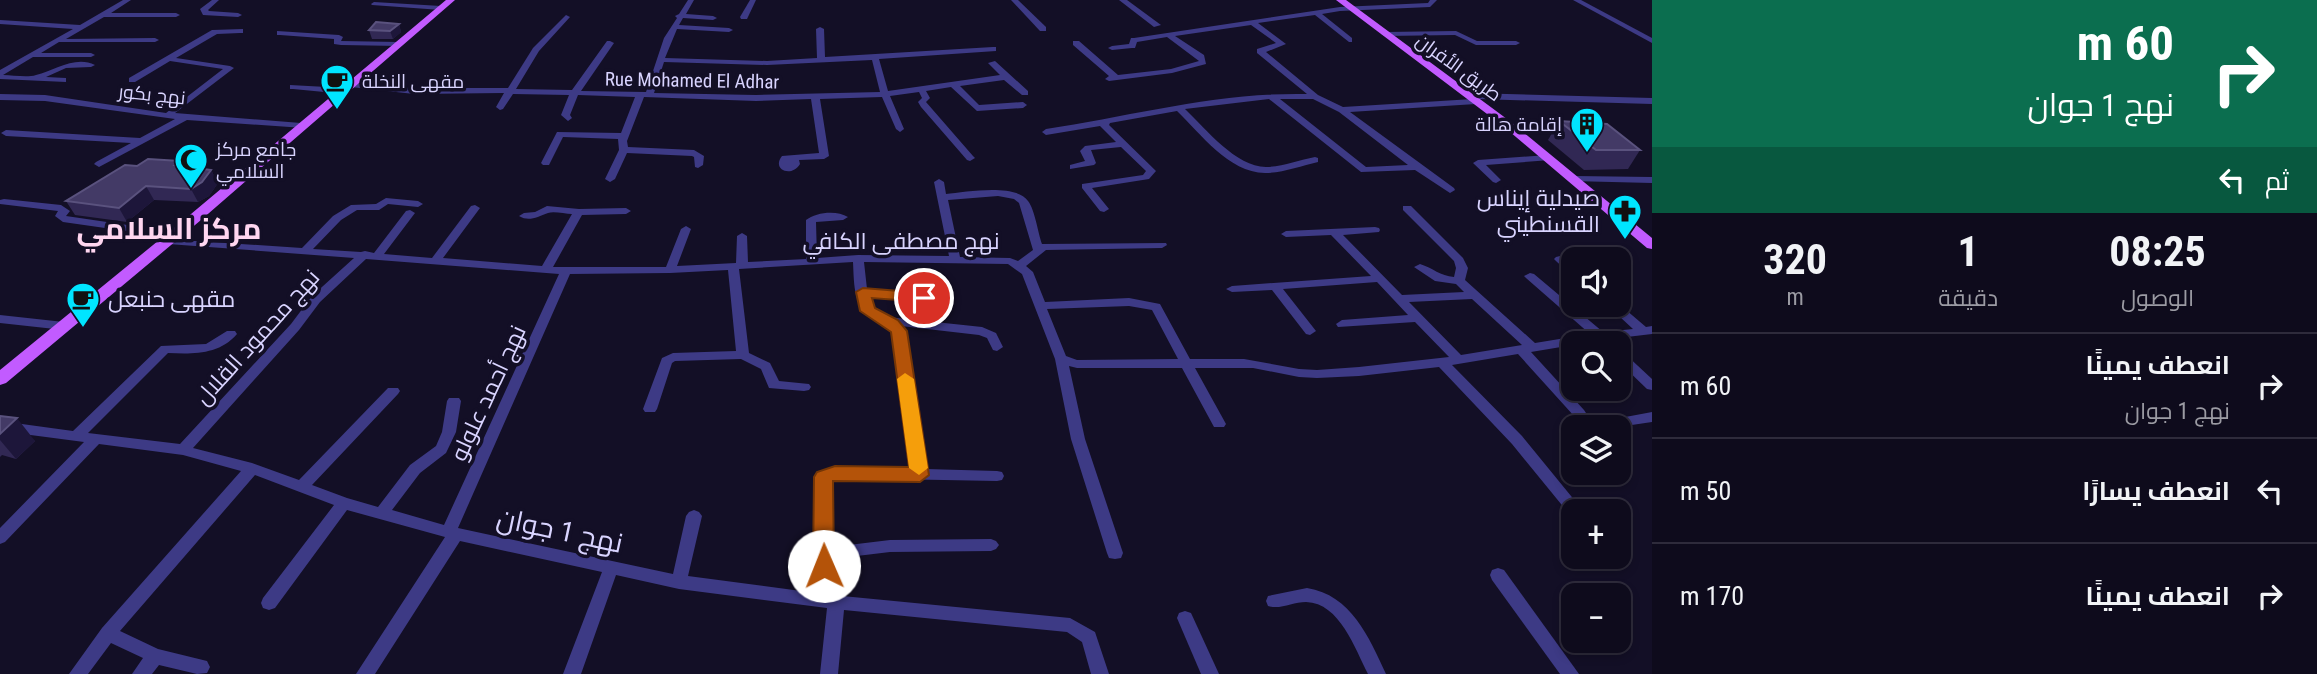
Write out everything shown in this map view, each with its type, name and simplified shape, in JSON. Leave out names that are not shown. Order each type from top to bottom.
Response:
[{"type":"main road","name":"طريق الأفران","points":[[1340,0],[1472,98],[1574,179],[1652,246]]},
{"type":"main road","points":[[0,379],[172,238],[446,4]]},
{"type":"street","points":[[0,75],[128,0]]},
{"type":"street","points":[[216,0],[204,9],[205,13],[238,15]]},
{"type":"street","points":[[610,178],[624,150],[624,136],[662,60],[673,27],[691,0]]},
{"type":"street","points":[[744,17],[753,0]]},
{"type":"street","points":[[1014,0],[1043,29]]},
{"type":"street","points":[[1122,0],[1157,26]]},
{"type":"street","points":[[1112,48],[1134,46],[1134,40],[1316,12],[1430,5],[1434,0]]},
{"type":"street","points":[[1576,0],[1652,41]]},
{"type":"street","points":[[374,4],[446,4]]},
{"type":"street","points":[[1316,12],[1349,40]]},
{"type":"street","points":[[103,15],[176,15]]},
{"type":"street","points":[[679,16],[713,18]]},
{"type":"street","points":[[500,107],[508,90],[537,50],[566,17]]},
{"type":"street","points":[[0,22],[83,27]]},
{"type":"street","points":[[1253,23],[1282,44],[1260,51],[1315,97],[1342,110],[1450,190]]},
{"type":"street","points":[[673,27],[729,30]]},
{"type":"street","points":[[820,29],[821,60]]},
{"type":"street","points":[[132,80],[215,32],[240,31]]},
{"type":"street","points":[[279,33],[339,37],[337,42],[341,43],[399,44]]},
{"type":"street","points":[[1385,34],[1455,33],[1476,43],[1516,43]]},
{"type":"street","points":[[1076,43],[1113,78],[1183,69],[1203,62],[1170,36]]},
{"type":"street","points":[[58,41],[155,40]]},
{"type":"street","points":[[568,118],[565,115],[574,94],[610,43]]},
{"type":"street","points":[[662,60],[760,63],[993,49]]},
{"type":"street","points":[[33,55],[91,55]]},
{"type":"street","points":[[875,57],[885,94],[900,129]]},
{"type":"street","points":[[169,59],[230,68],[169,114]]},
{"type":"street","points":[[992,63],[1026,93]]},
{"type":"street","points":[[39,77],[61,66],[91,65]]},
{"type":"street","points":[[0,75],[63,80]]},
{"type":"street","name":"Rue Mohamed El Adhar","points":[[293,88],[508,90],[645,96],[815,96],[885,94],[1006,76]]},
{"type":"street","points":[[953,84],[977,108],[1023,106]]},
{"type":"street","points":[[922,90],[926,98],[922,102],[926,110],[934,114],[970,158]]},
{"type":"street","points":[[795,157],[824,155],[815,96]]},
{"type":"street","points":[[1046,132],[1179,108],[1271,96],[1315,97]]},
{"type":"street","points":[[1271,96],[1364,170],[1417,167]]},
{"type":"street","name":"نهج بكور","points":[[0,97],[45,98],[169,114],[302,126]]},
{"type":"street","points":[[1342,110],[1472,98],[1652,101]]},
{"type":"street","points":[[1179,108],[1221,147],[1256,169],[1315,160]]},
{"type":"street","points":[[99,164],[187,115]]},
{"type":"street","points":[[1104,123],[1151,174],[1085,186],[1104,209]]},
{"type":"street","points":[[6,133],[142,141]]},
{"type":"street","points":[[546,163],[560,134],[624,136]]},
{"type":"street","points":[[1073,167],[1091,163],[1084,151],[1088,148],[1124,144]]},
{"type":"street","points":[[624,150],[694,153],[699,156],[698,165]]},
{"type":"street","points":[[1496,180],[1478,163],[1548,158]]},
{"type":"street","points":[[1574,179],[1652,180]]},
{"type":"street","points":[[939,182],[955,259]]},
{"type":"street","points":[[942,197],[1005,193],[1019,197],[1024,202],[1038,249]]},
{"type":"street","name":"نهج محمود القلال","points":[[183,450],[295,327],[307,307],[372,255],[414,209],[386,201],[379,206],[355,207],[337,218],[306,250]]},
{"type":"street","name":"نهج مصطفى الكافي","points":[[5,202],[61,208],[65,211],[60,216],[63,219],[172,238],[545,270],[670,270],[859,258],[1010,261],[1027,272],[1061,359],[1078,439],[1115,554]]},
{"type":"street","points":[[436,260],[475,208]]},
{"type":"street","points":[[1407,208],[1459,260],[1462,268],[1459,281]]},
{"type":"street","points":[[524,216],[538,215],[547,209],[579,212],[626,211]]},
{"type":"street","points":[[545,270],[579,212]]},
{"type":"street","points":[[812,261],[811,220],[818,217],[843,217]]},
{"type":"street","points":[[670,270],[686,229]]},
{"type":"street","points":[[1286,234],[1376,230]]},
{"type":"street","points":[[1334,232],[1457,358]]},
{"type":"street","points":[[743,236],[737,266],[743,355]]},
{"type":"street","points":[[1020,265],[1038,249],[1162,245]]},
{"type":"street","points":[[859,258],[867,311],[899,331],[920,475]]},
{"type":"street","points":[[1420,267],[1439,278],[1459,281],[1527,348],[1579,413]]},
{"type":"street","name":"نهج أحمد علولو","points":[[452,533],[566,271]]},
{"type":"street","points":[[1530,276],[1593,331]]},
{"type":"street","points":[[1232,289],[1377,279]]},
{"type":"street","points":[[1275,286],[1310,331]]},
{"type":"street","points":[[863,292],[924,298]]},
{"type":"street","points":[[1398,299],[1474,295]]},
{"type":"street","points":[[1041,306],[1129,302],[1156,307],[1219,424]]},
{"type":"street","points":[[1629,317],[1648,331]]},
{"type":"street","points":[[0,318],[64,327]]},
{"type":"street","points":[[1342,324],[1416,318]]},
{"type":"street","points":[[886,321],[982,331],[992,336],[997,347]]},
{"type":"street","points":[[76,436],[165,349],[208,351],[221,345],[231,334]]},
{"type":"street","points":[[1061,359],[1088,365],[1266,364],[1298,374],[1319,374],[1442,362],[1561,344]]},
{"type":"street","points":[[650,409],[666,361],[673,357],[743,355],[766,366],[774,385],[804,387]]},
{"type":"street","points":[[1442,362],[1517,440],[1565,499]]},
{"type":"street","points":[[1631,366],[1652,386]]},
{"type":"street","points":[[301,486],[393,391]]},
{"type":"street","points":[[382,513],[415,469],[441,449],[449,432],[454,401]]},
{"type":"street","points":[[1631,420],[1652,417]]},
{"type":"street","name":"نهج 1 جوان","points":[[0,426],[183,450],[252,468],[344,503],[452,533],[679,582],[830,601],[1070,625],[1089,637],[1100,674]]},
{"type":"street","points":[[0,538],[95,439]]},
{"type":"street","points":[[78,674],[108,633],[252,468]]},
{"type":"street","points":[[829,674],[830,601],[824,554],[824,477],[835,473],[997,476]]},
{"type":"street","points":[[269,603],[344,503]]},
{"type":"street","points":[[679,582],[694,516]]},
{"type":"street","points":[[365,674],[452,533]]},
{"type":"street","points":[[824,554],[890,546],[991,545]]},
{"type":"street","points":[[572,674],[611,568]]},
{"type":"street","points":[[1498,575],[1570,674]]},
{"type":"street","points":[[1274,601],[1308,595],[1321,598],[1333,606],[1345,617],[1377,674]]},
{"type":"street","points":[[1185,618],[1210,674]]},
{"type":"street","points":[[108,633],[155,656],[201,667]]},
{"type":"street","points":[[141,674],[155,656]]},
{"type":"building","points":[[376,22],[399,24],[390,31],[369,30]]},
{"type":"building","points":[[1559,121],[1607,124],[1640,150],[1596,150]]},
{"type":"building","points":[[148,159],[181,161],[175,165],[211,170],[202,182],[191,189],[146,186],[119,208],[66,201],[125,165],[137,166]]},
{"type":"building","points":[[0,416],[17,418],[0,434]]},
{"type":"slow traffic","points":[[905,379],[919,468]]},
{"type":"place","name":"مقهى النخلة","points":[[337,111]]},
{"type":"place","name":"إقامة هالة","points":[[1587,154]]},
{"type":"place","name":"جامع مركز السلامي","points":[[191,190]]},
{"type":"place","name":"صيدلية إيناس القسنطيني","points":[[1625,241]]},
{"type":"place","name":"مقهى حنبعل","points":[[83,329]]},
{"type":"district","name":"مركز السلامي","points":[[169,229]]},
{"type":"route","points":[[824,566],[824,477],[835,473],[920,475],[899,331],[897,327],[867,311],[863,292],[924,298]]}]
